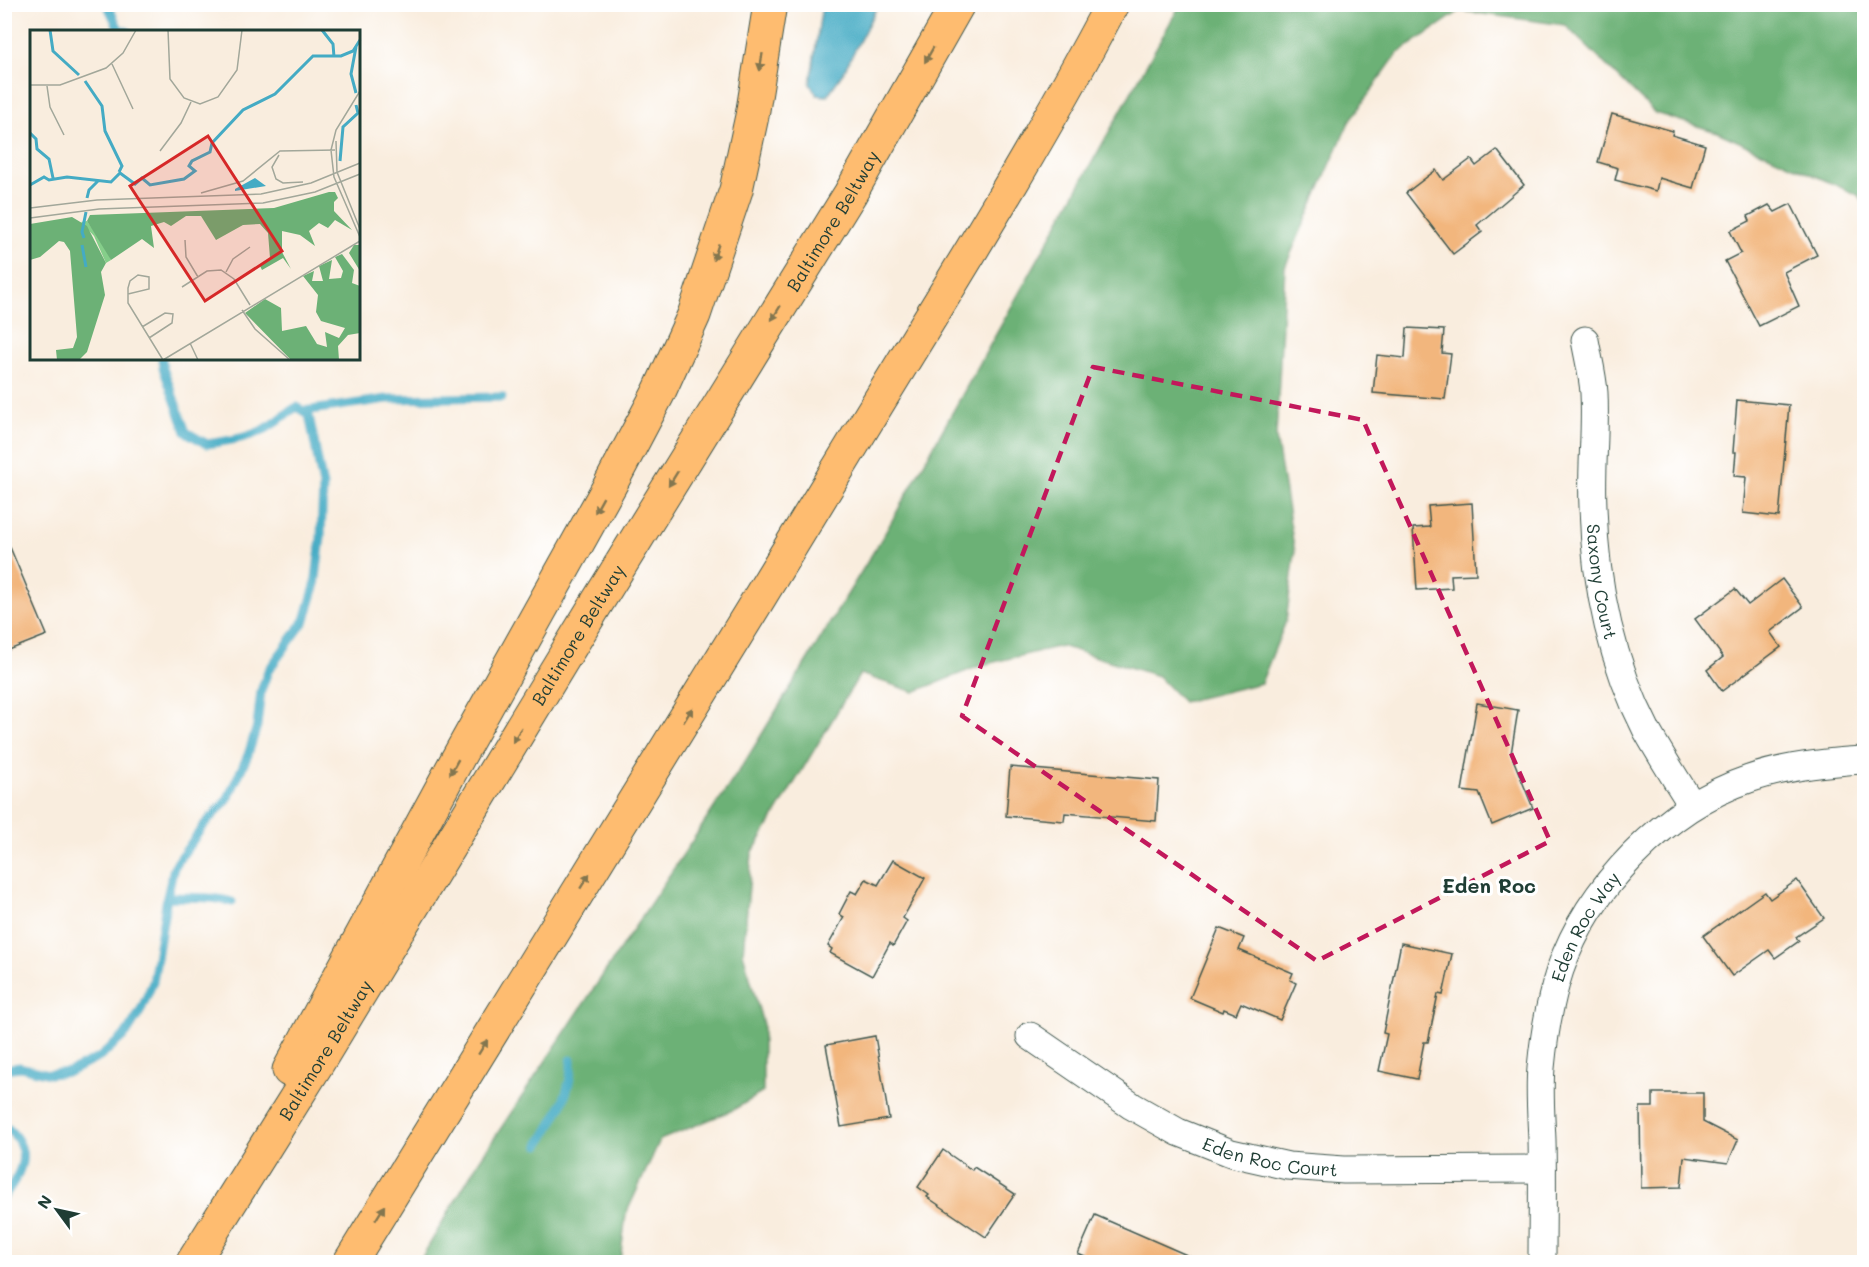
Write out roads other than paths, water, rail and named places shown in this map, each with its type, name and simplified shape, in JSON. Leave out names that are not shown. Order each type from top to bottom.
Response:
[{"type":"highway","points":[[184,1263],[659,392],[694,315],[736,190],[752,116],[770,4]]},
{"type":"highway","name":"Baltimore Beltway","points":[[193,1263],[850,194],[958,4]]},
{"type":"highway","points":[[350,1263],[777,570],[1056,106],[1112,4]]},
{"type":"street","name":"Saxony Court","points":[[1585,340],[1594,391],[1593,506],[1597,572],[1607,626],[1624,679],[1647,731],[1692,805]]},
{"type":"street","name":"Eden Roc Way","points":[[1542,1263],[1541,1068],[1560,970],[1580,926],[1607,885],[1643,845],[1692,805],[1748,779],[1787,769],[1864,760]]},
{"type":"street","name":"Eden Roc Court","points":[[1030,1036],[1132,1106],[1178,1132],[1231,1153],[1288,1166],[1344,1170],[1542,1169]]},
{"type":"water","points":[[822,5],[878,5],[843,73],[827,96],[817,95],[810,84]]},
{"type":"waterway","points":[[107,4],[119,29],[122,30]]},
{"type":"waterway","points":[[4,1069],[20,1067],[49,1074],[69,1072],[100,1057],[126,1034],[140,1012],[153,982],[174,867],[204,825],[227,800],[248,755],[257,726],[261,691],[268,671],[305,620],[315,586],[321,538],[323,486],[309,415],[297,407],[264,430],[240,438],[207,444],[186,432],[162,360]]},
{"type":"waterway","points":[[304,411],[387,399],[502,397]]},
{"type":"waterway","points":[[167,897],[208,898],[232,902]]},
{"type":"waterway","points":[[539,1145],[557,1115],[566,1094],[571,1060]]},
{"type":"waterway","points":[[4,1125],[19,1142],[22,1151],[17,1177],[4,1196]]},
{"type":"district","name":"Eden Roc","points":[[1489,885]]}]
